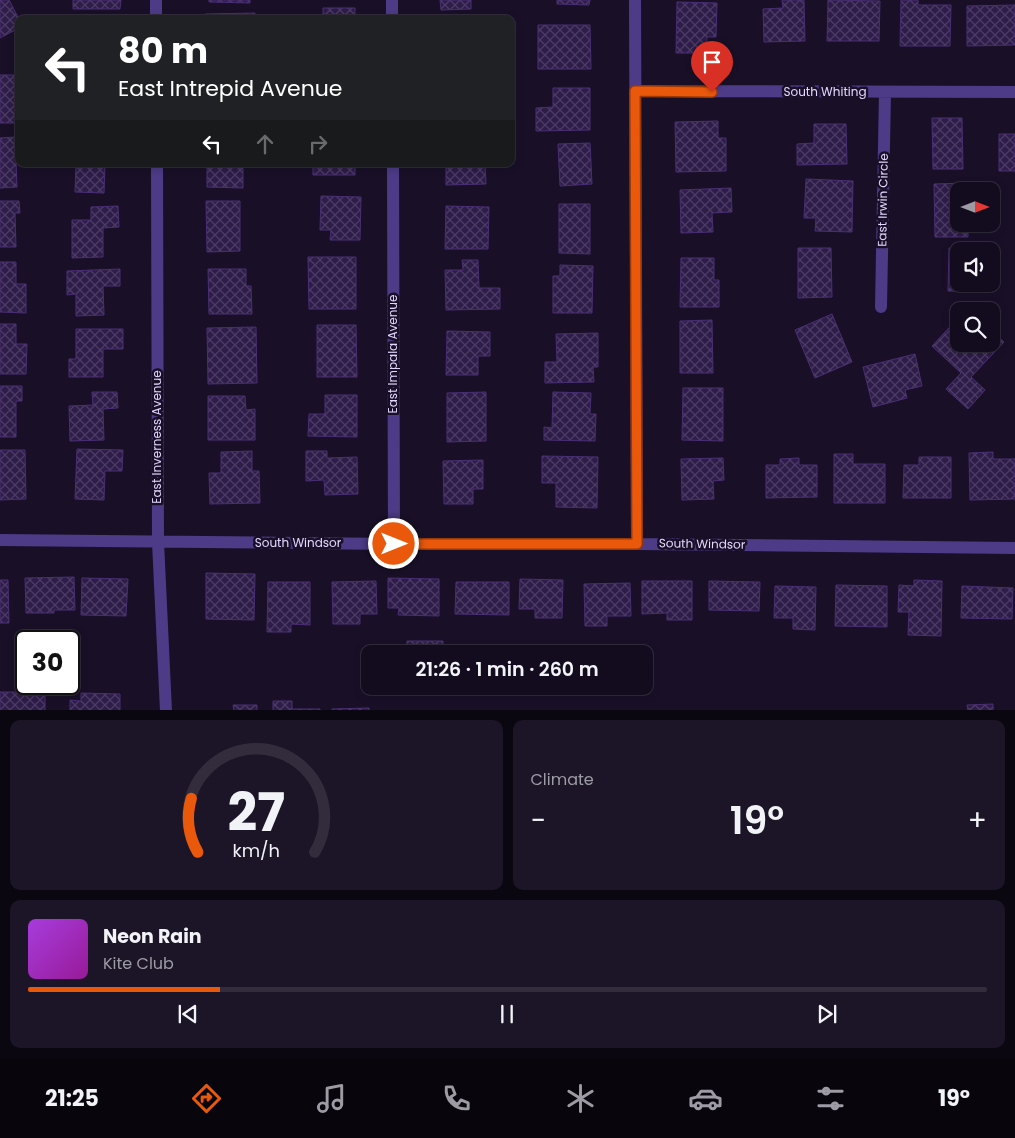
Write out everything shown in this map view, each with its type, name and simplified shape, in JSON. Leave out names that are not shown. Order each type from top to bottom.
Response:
[{"type":"street","points":[[156,0],[156,15]]},
{"type":"street","points":[[392,0],[392,15]]},
{"type":"street","points":[[635,0],[637,544]]},
{"type":"street","name":"South Whiting","points":[[635,91],[1015,92]]},
{"type":"street","name":"East Irwin Circle","points":[[881,307],[885,92]]},
{"type":"street","name":"East Inverness Avenue","points":[[157,167],[158,542],[166,710]]},
{"type":"street","name":"East Impala Avenue","points":[[393,167],[394,544]]},
{"type":"street","name":"South Windsor","points":[[0,540],[1015,548]]},
{"type":"building","points":[[0,0],[9,0],[17,15],[15,15],[15,30],[0,38]]},
{"type":"building","points":[[73,0],[121,0],[120,9],[73,9]]},
{"type":"building","points":[[209,0],[250,0],[250,3],[209,2]]},
{"type":"building","points":[[440,0],[471,0],[471,9],[441,10]]},
{"type":"building","points":[[557,0],[590,0],[589,5],[557,4]]},
{"type":"building","points":[[782,0],[804,0],[805,41],[764,42],[763,9],[783,8]]},
{"type":"building","points":[[828,0],[880,1],[879,41],[827,41]]},
{"type":"building","points":[[901,0],[918,0],[918,5],[951,5],[950,46],[900,46]]},
{"type":"building","points":[[677,2],[717,3],[716,37],[707,37],[706,53],[676,53]]},
{"type":"building","points":[[1015,5],[1015,45],[967,46],[967,6]]},
{"type":"building","points":[[323,8],[355,8],[355,15],[323,15]]},
{"type":"building","points":[[255,13],[255,15],[205,15]]},
{"type":"building","points":[[538,25],[590,25],[591,69],[538,69]]},
{"type":"building","points":[[0,75],[14,75],[15,123],[0,123]]},
{"type":"building","points":[[553,88],[590,88],[590,130],[536,131],[536,108],[553,107]]},
{"type":"building","points":[[932,118],[962,118],[963,169],[933,169]]},
{"type":"building","points":[[718,121],[718,138],[726,138],[726,171],[676,172],[675,122]]},
{"type":"building","points":[[814,124],[846,124],[847,164],[797,165],[797,144],[814,143]]},
{"type":"building","points":[[999,134],[1015,134],[1015,171],[999,171]]},
{"type":"building","points":[[15,137],[17,187],[0,188],[0,138]]},
{"type":"building","points":[[590,143],[592,184],[560,186],[558,144]]},
{"type":"building","points":[[76,167],[105,167],[104,193],[75,192]]},
{"type":"building","points":[[207,167],[243,167],[243,188],[207,187]]},
{"type":"building","points":[[313,167],[355,167],[355,175],[313,175]]},
{"type":"building","points":[[446,167],[485,167],[486,184],[446,185]]},
{"type":"building","points":[[806,179],[853,181],[852,232],[815,231],[816,218],[804,218]]},
{"type":"building","points":[[934,184],[950,184],[950,232],[968,232],[968,237],[935,237]]},
{"type":"building","points":[[731,188],[732,212],[712,213],[713,232],[681,233],[680,190]]},
{"type":"building","points":[[321,196],[361,197],[360,240],[330,240],[331,230],[320,230]]},
{"type":"building","points":[[0,201],[19,201],[20,213],[15,213],[16,247],[0,247]]},
{"type":"building","points":[[206,201],[240,201],[240,251],[207,252]]},
{"type":"building","points":[[559,204],[590,204],[590,254],[559,253]]},
{"type":"building","points":[[118,206],[119,227],[103,228],[103,257],[72,258],[72,220],[91,220],[91,207]]},
{"type":"building","points":[[446,206],[489,207],[488,249],[445,249]]},
{"type":"building","points":[[798,248],[831,248],[832,297],[798,298]]},
{"type":"building","points":[[949,248],[950,248],[950,291],[948,291]]},
{"type":"building","points":[[308,257],[356,257],[356,309],[309,309]]},
{"type":"building","points":[[681,258],[714,258],[714,280],[719,280],[719,307],[680,307]]},
{"type":"building","points":[[462,260],[478,260],[479,288],[500,288],[500,309],[446,310],[445,270],[463,270]]},
{"type":"building","points":[[0,262],[16,262],[16,284],[26,284],[26,313],[0,312]]},
{"type":"building","points":[[560,265],[593,266],[592,313],[553,313],[553,276],[560,276]]},
{"type":"building","points":[[120,269],[120,286],[103,286],[104,315],[76,316],[76,294],[67,295],[67,271]]},
{"type":"building","points":[[208,269],[246,269],[246,286],[251,286],[252,314],[209,314]]},
{"type":"building","points":[[832,314],[852,362],[815,378],[795,330]]},
{"type":"building","points":[[712,320],[713,373],[680,373],[680,321]]},
{"type":"building","points":[[0,324],[16,324],[16,344],[27,344],[26,374],[0,374]]},
{"type":"building","points":[[317,325],[356,325],[357,377],[317,377]]},
{"type":"building","points":[[256,327],[257,383],[208,384],[207,328]]},
{"type":"building","points":[[950,327],[950,352],[995,352],[971,377],[985,390],[968,409],[946,389],[961,373],[932,346]]},
{"type":"building","points":[[76,329],[123,329],[123,349],[103,349],[103,377],[69,377],[69,359],[76,359]]},
{"type":"building","points":[[447,331],[490,332],[490,356],[478,356],[478,375],[446,375]]},
{"type":"building","points":[[598,333],[598,367],[593,367],[594,382],[545,383],[545,362],[557,362],[556,334]]},
{"type":"building","points":[[1000,338],[1004,342],[1000,346]]},
{"type":"building","points":[[915,354],[922,386],[905,390],[907,398],[873,407],[863,367]]},
{"type":"building","points":[[0,386],[22,386],[22,401],[16,401],[16,437],[0,437]]},
{"type":"building","points":[[683,388],[723,388],[723,441],[682,440]]},
{"type":"building","points":[[92,392],[117,392],[118,408],[103,409],[104,440],[70,441],[69,406],[93,405]]},
{"type":"building","points":[[486,392],[486,441],[447,442],[447,393]]},
{"type":"building","points":[[553,392],[591,393],[590,414],[596,414],[595,441],[544,440],[544,427],[552,428]]},
{"type":"building","points":[[325,395],[357,395],[357,437],[308,436],[309,414],[325,414]]},
{"type":"building","points":[[208,396],[245,396],[246,410],[255,409],[255,440],[208,440]]},
{"type":"building","points":[[77,449],[123,450],[122,471],[105,471],[104,500],[75,499]]},
{"type":"building","points":[[0,450],[25,450],[26,499],[0,500]]},
{"type":"building","points":[[252,451],[252,471],[259,471],[260,503],[210,504],[209,473],[221,473],[221,452]]},
{"type":"building","points":[[306,451],[327,451],[327,458],[357,457],[358,494],[325,495],[324,480],[306,481]]},
{"type":"building","points":[[993,452],[993,459],[1015,459],[1015,499],[970,500],[969,453]]},
{"type":"building","points":[[834,454],[853,454],[853,464],[885,464],[885,503],[834,503]]},
{"type":"building","points":[[542,456],[598,457],[597,508],[556,507],[556,483],[542,483]]},
{"type":"building","points":[[919,457],[951,457],[951,498],[903,498],[904,465],[919,465]]},
{"type":"building","points":[[723,458],[724,480],[713,481],[714,499],[682,500],[681,459]]},
{"type":"building","points":[[799,458],[799,465],[817,465],[817,497],[766,498],[766,465],[780,465],[780,459]]},
{"type":"building","points":[[483,460],[483,489],[473,489],[473,504],[444,504],[443,461]]},
{"type":"building","points":[[206,573],[255,574],[254,620],[206,619]]},
{"type":"building","points":[[74,577],[75,610],[54,610],[54,613],[26,613],[25,578]]},
{"type":"building","points":[[82,578],[128,579],[126,616],[81,615]]},
{"type":"building","points":[[388,578],[439,579],[439,616],[398,615],[399,608],[388,608]]},
{"type":"building","points":[[520,579],[563,580],[562,618],[535,618],[535,609],[519,609]]},
{"type":"building","points":[[0,580],[8,580],[9,623],[0,623]]},
{"type":"building","points":[[914,580],[942,581],[941,636],[908,635],[909,612],[898,612],[899,585],[914,586]]},
{"type":"building","points":[[376,581],[377,614],[360,614],[360,624],[333,624],[332,582]]},
{"type":"building","points":[[642,581],[692,581],[692,620],[667,620],[667,613],[642,614]]},
{"type":"building","points":[[709,581],[760,582],[759,611],[709,610]]},
{"type":"building","points":[[268,582],[310,582],[310,625],[291,624],[291,632],[267,632]]},
{"type":"building","points":[[456,582],[509,582],[509,615],[455,614]]},
{"type":"building","points":[[630,583],[631,616],[607,616],[607,626],[585,626],[584,584]]},
{"type":"building","points":[[836,585],[887,586],[887,627],[835,626]]},
{"type":"building","points":[[775,586],[816,587],[815,630],[793,629],[793,618],[774,618]]},
{"type":"building","points":[[962,586],[1013,588],[1012,619],[961,618]]},
{"type":"building","points":[[407,641],[443,641],[443,645],[407,645]]},
{"type":"building","points":[[0,692],[15,692],[15,695],[45,695],[45,710],[0,710]]},
{"type":"building","points":[[81,693],[120,694],[120,710],[70,710],[70,700],[81,701]]},
{"type":"building","points":[[273,701],[292,701],[292,709],[320,709],[320,710],[273,710]]},
{"type":"building","points":[[993,704],[993,710],[968,710],[967,705]]},
{"type":"building","points":[[233,705],[257,705],[257,710],[234,710]]},
{"type":"building","points":[[369,708],[369,710],[332,710]]},
{"type":"route","points":[[394,544],[637,544],[635,91],[712,92]]}]
